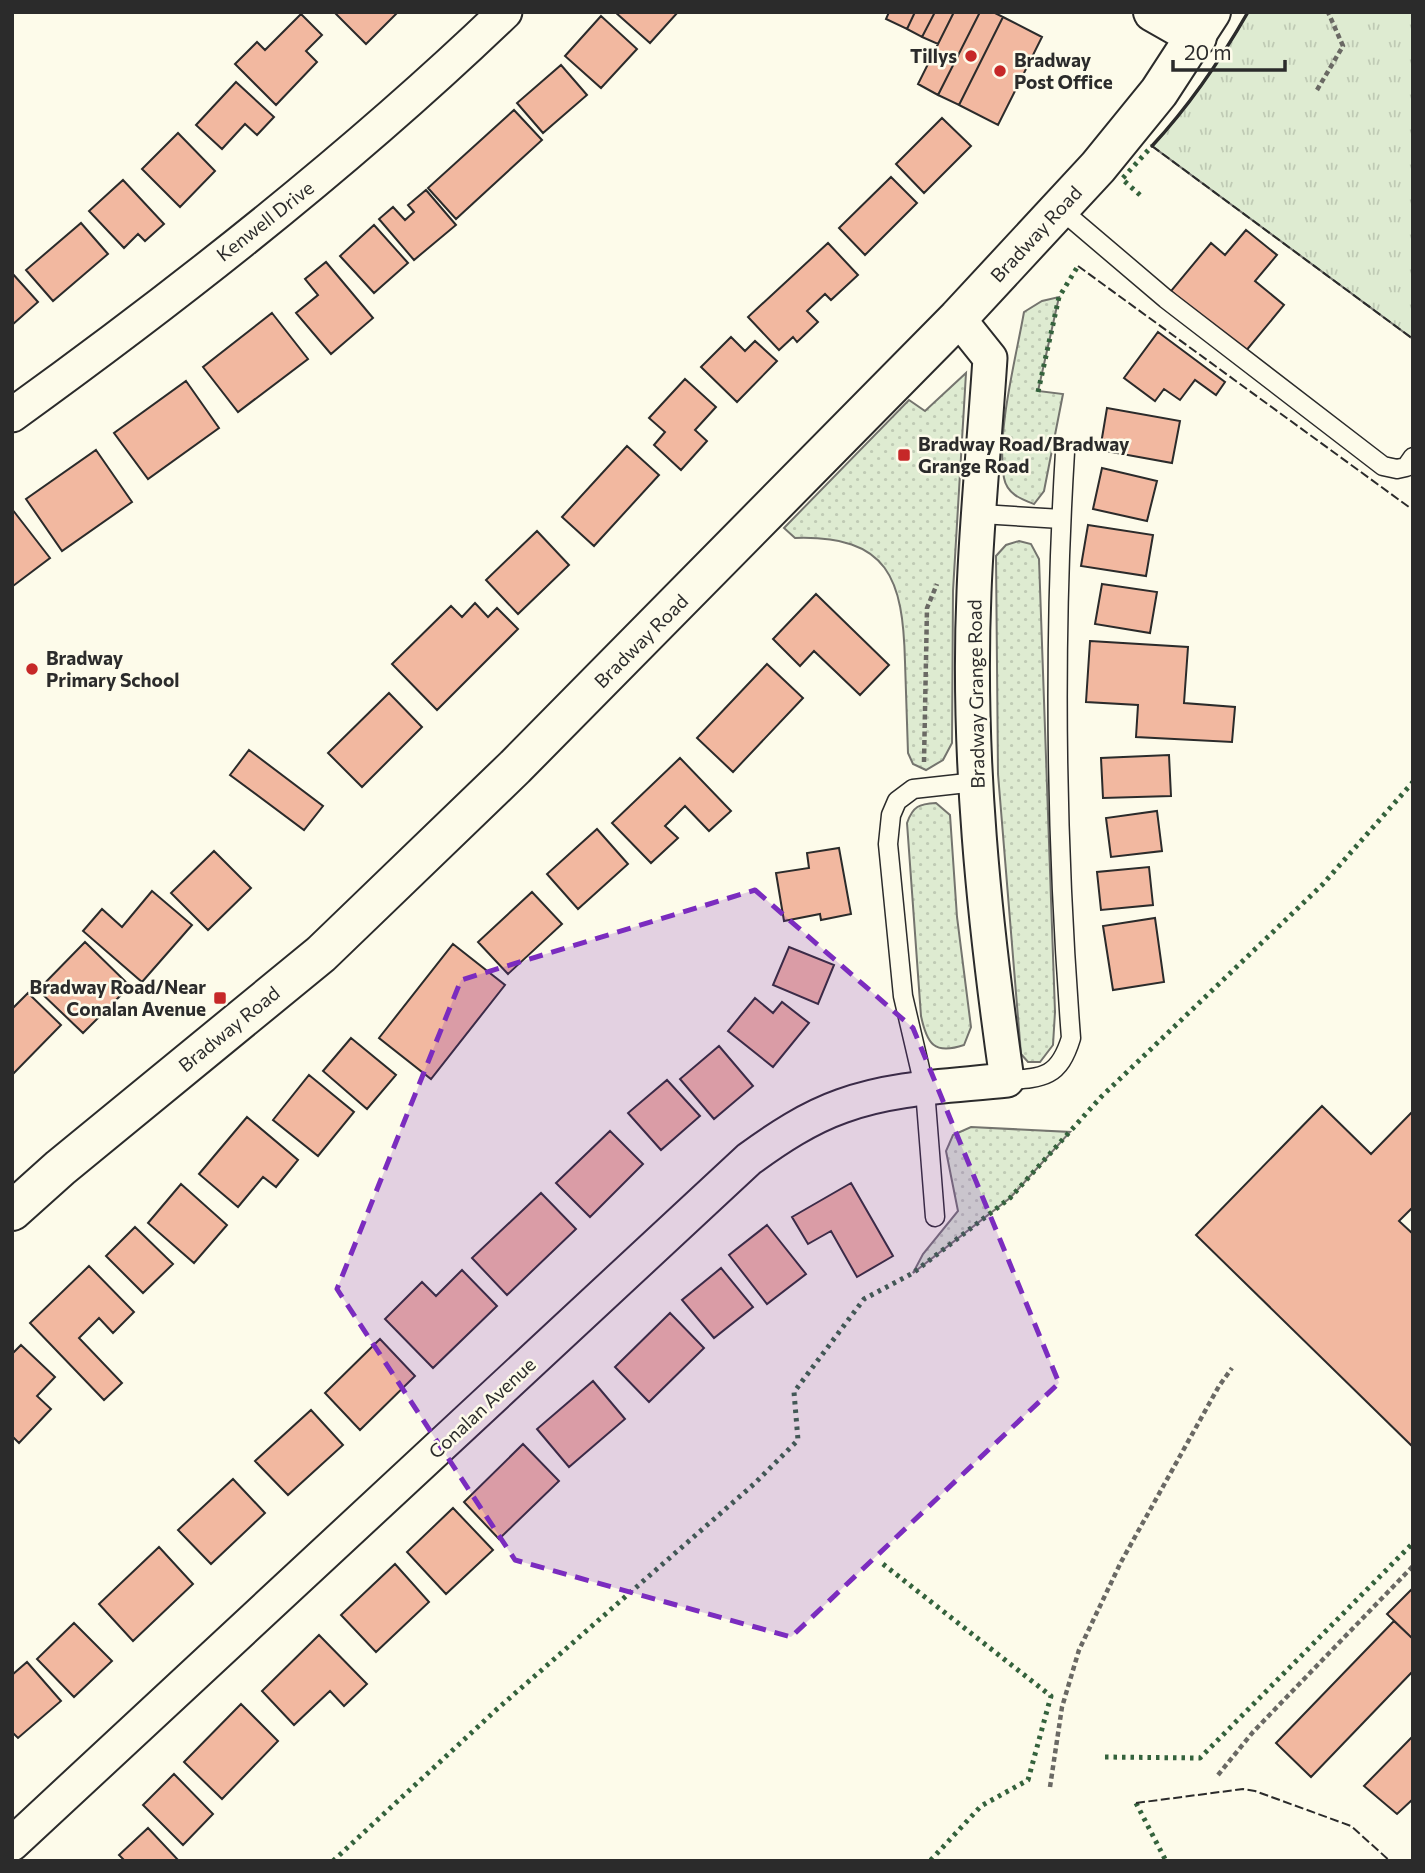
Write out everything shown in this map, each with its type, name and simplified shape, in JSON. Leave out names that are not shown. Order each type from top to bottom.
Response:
[{"type":"main road","points":[[1153,12],[1204,24]]},
{"type":"main road","name":"Bradway Road","points":[[12,1211],[60,1168],[321,954],[515,767],[958,318],[1059,208],[1159,92],[1204,24]]},
{"type":"street","name":"Kenwell Drive","points":[[12,415],[344,157],[426,88],[505,12]]},
{"type":"street","name":"Bradway Grange Road","points":[[958,318],[990,358],[974,592],[976,782],[985,922],[1007,1080]]},
{"type":"street","name":"Conalan Avenue","points":[[12,1844],[749,1159],[795,1128],[844,1105],[925,1090],[1007,1080]]},
{"type":"lane","points":[[1059,208],[1166,299],[1383,466],[1397,469],[1406,467],[1413,457]]},
{"type":"lane","points":[[1007,1080],[1049,1074],[1065,1060],[1071,1038],[1059,865],[1061,519],[1065,452]]},
{"type":"lane","points":[[981,514],[1061,519]]},
{"type":"lane","points":[[935,1217],[925,1090],[903,996],[888,844],[891,815],[897,801],[913,789],[976,782]]},
{"type":"path","points":[[1317,90],[1343,46],[1328,12]]},
{"type":"path","points":[[1050,1787],[1062,1707],[1079,1650],[1121,1562],[1219,1386],[1232,1368]]},
{"type":"path","points":[[1219,1775],[1252,1732],[1413,1566]]},
{"type":"highlighted area","points":[[755,890],[913,1028],[1059,1383],[791,1637],[515,1560],[337,1289],[461,980]]},
{"type":"green space","points":[[1248,12],[1413,12],[1413,339],[1152,146],[1204,82]]},
{"type":"green space","points":[[1059,297],[1038,391],[1063,394],[1044,491],[1034,504],[1015,495],[1006,484],[1002,460],[1005,418],[1024,312],[1042,301]]},
{"type":"green space","points":[[966,373],[953,591],[952,743],[943,760],[926,770],[913,764],[908,753],[904,633],[894,586],[884,568],[871,554],[852,544],[827,539],[795,538],[784,528],[909,400],[925,411]]},
{"type":"green space","points":[[1019,541],[1031,544],[1039,559],[1055,1012],[1053,1045],[1040,1062],[1028,1062],[1021,1054],[998,774],[996,556],[1006,545]]},
{"type":"green space","points":[[936,803],[950,815],[957,917],[971,1027],[964,1045],[945,1049],[929,1040],[921,1016],[907,823],[917,807]]},
{"type":"green space","points":[[971,1127],[1070,1132],[1010,1198],[913,1273],[923,1254],[958,1211],[946,1151],[953,1135]]},
{"type":"building","points":[[334,12],[398,12],[366,44]]},
{"type":"building","points":[[615,12],[678,12],[650,43]]},
{"type":"building","points":[[889,12],[915,12],[907,29],[886,19]]},
{"type":"building","points":[[915,12],[935,12],[922,37],[907,29]]},
{"type":"building","points":[[935,12],[954,12],[938,44],[922,37]]},
{"type":"building","points":[[954,12],[980,12],[938,95],[918,84]]},
{"type":"building","name":"Tillys","points":[[980,12],[993,12],[1003,17],[959,105],[938,95]]},
{"type":"building","points":[[301,14],[322,35],[306,51],[317,62],[276,105],[235,64],[257,42],[265,50]]},
{"type":"building","points":[[601,16],[637,49],[601,88],[565,56]]},
{"type":"building","name":"Bradway Post Office","points":[[1003,17],[1042,37],[998,125],[959,105]]},
{"type":"building","points":[[561,65],[587,95],[543,133],[517,103]]},
{"type":"building","points":[[236,82],[274,117],[257,135],[245,124],[222,149],[196,125]]},
{"type":"building","points":[[514,110],[542,140],[456,219],[428,188]]},
{"type":"building","points":[[942,118],[971,146],[924,193],[896,164]]},
{"type":"building","points":[[178,133],[215,171],[180,207],[142,169]]},
{"type":"building","points":[[891,177],[917,203],[865,255],[839,228]]},
{"type":"building","points":[[123,180],[164,224],[145,241],[138,234],[124,248],[89,211]]},
{"type":"building","points":[[426,190],[456,225],[414,260],[379,219],[393,207],[405,220],[414,212],[408,205]]},
{"type":"building","points":[[81,223],[108,254],[53,301],[26,270]]},
{"type":"building","points":[[374,225],[408,263],[374,293],[340,256]]},
{"type":"building","points":[[1246,230],[1277,255],[1255,281],[1284,305],[1245,352],[1171,291],[1211,243],[1225,255]]},
{"type":"building","points":[[828,243],[858,275],[831,300],[825,294],[807,311],[818,322],[797,342],[793,337],[779,350],[748,317]]},
{"type":"building","points":[[326,262],[373,318],[331,354],[296,313],[318,295],[305,279]]},
{"type":"building","points":[[12,273],[38,302],[12,325]]},
{"type":"building","points":[[272,313],[308,359],[238,412],[203,367]]},
{"type":"building","points":[[1158,332],[1225,382],[1216,395],[1195,380],[1180,400],[1164,389],[1155,401],[1124,378]]},
{"type":"building","points":[[731,337],[745,351],[755,341],[777,361],[737,402],[701,367]]},
{"type":"building","points":[[685,379],[716,407],[695,430],[707,441],[681,470],[654,445],[665,432],[649,418]]},
{"type":"building","points":[[186,381],[219,428],[148,479],[114,433]]},
{"type":"building","points":[[1107,408],[1180,421],[1172,463],[1100,450]]},
{"type":"building","points":[[627,446],[659,475],[594,546],[562,517]]},
{"type":"building","points":[[96,450],[132,502],[62,551],[26,499]]},
{"type":"building","points":[[1102,468],[1157,481],[1147,521],[1093,509]]},
{"type":"building","points":[[12,509],[50,558],[13,586],[12,585]]},
{"type":"building","points":[[1088,525],[1153,535],[1146,576],[1081,566]]},
{"type":"building","points":[[537,531],[569,565],[518,614],[486,580]]},
{"type":"building","points":[[1102,584],[1157,592],[1150,633],[1095,624]]},
{"type":"building","points":[[816,594],[889,665],[860,695],[814,651],[800,666],[773,639]]},
{"type":"building","points":[[475,603],[488,617],[497,608],[518,629],[437,710],[392,664],[451,606],[462,617]]},
{"type":"building","points":[[1090,641],[1188,647],[1184,703],[1235,707],[1232,742],[1136,737],[1138,705],[1086,702]]},
{"type":"building","points":[[767,664],[803,698],[733,772],[697,738]]},
{"type":"building","points":[[389,693],[422,727],[362,787],[328,753]]},
{"type":"building","points":[[249,750],[323,806],[304,830],[230,775]]},
{"type":"building","points":[[1169,755],[1171,796],[1103,798],[1101,758]]},
{"type":"building","points":[[680,758],[731,811],[709,831],[685,806],[665,826],[678,838],[651,863],[612,823]]},
{"type":"building","points":[[1157,811],[1162,851],[1111,857],[1106,818]]},
{"type":"building","points":[[597,829],[628,864],[578,909],[547,874]]},
{"type":"building","points":[[839,848],[851,914],[821,920],[820,914],[784,921],[776,873],[809,868],[807,853]]},
{"type":"building","points":[[214,851],[251,888],[208,930],[171,893]]},
{"type":"building","points":[[1149,867],[1153,905],[1101,910],[1097,872]]},
{"type":"building","points":[[152,891],[192,925],[142,982],[83,931],[102,909],[122,927]]},
{"type":"building","points":[[532,892],[562,924],[508,974],[478,942]]},
{"type":"building","points":[[1155,918],[1164,982],[1113,990],[1103,926]]},
{"type":"building","points":[[85,942],[130,986],[83,1033],[38,990]]},
{"type":"building","points":[[453,944],[505,985],[431,1079],[379,1038]]},
{"type":"building","points":[[789,947],[834,965],[818,1004],[773,985]]},
{"type":"building","points":[[28,993],[61,1025],[12,1075],[12,1009]]},
{"type":"building","points":[[755,998],[773,1013],[782,1002],[809,1023],[773,1067],[728,1031]]},
{"type":"building","points":[[351,1038],[396,1075],[367,1109],[323,1071]]},
{"type":"building","points":[[719,1046],[753,1086],[714,1119],[680,1079]]},
{"type":"building","points":[[309,1075],[354,1112],[318,1156],[273,1120]]},
{"type":"building","points":[[667,1080],[700,1116],[661,1150],[628,1113]]},
{"type":"building","points":[[1322,1106],[1371,1154],[1413,1111],[1413,1207],[1399,1221],[1413,1234],[1413,1447],[1196,1235]]},
{"type":"building","points":[[247,1117],[298,1160],[276,1187],[263,1177],[238,1207],[199,1174]]},
{"type":"building","points":[[610,1131],[643,1164],[590,1217],[556,1183]]},
{"type":"building","points":[[851,1183],[893,1256],[857,1277],[831,1231],[808,1244],[792,1217]]},
{"type":"building","points":[[181,1184],[227,1225],[194,1263],[148,1223]]},
{"type":"building","points":[[541,1193],[576,1229],[507,1295],[472,1258]]},
{"type":"building","points":[[767,1225],[806,1274],[767,1304],[729,1255]]},
{"type":"building","points":[[135,1227],[173,1264],[143,1293],[106,1256]]},
{"type":"building","points":[[89,1266],[134,1312],[113,1333],[99,1318],[79,1338],[122,1383],[104,1400],[30,1323]]},
{"type":"building","points":[[721,1268],[753,1307],[714,1338],[682,1300]]},
{"type":"building","points":[[462,1270],[497,1306],[433,1368],[385,1319],[422,1282],[436,1296]]},
{"type":"building","points":[[670,1313],[704,1348],[649,1402],[615,1367]]},
{"type":"building","points":[[380,1339],[415,1376],[360,1430],[325,1393]]},
{"type":"building","points":[[21,1345],[55,1377],[37,1396],[51,1409],[19,1443],[12,1436],[12,1354]]},
{"type":"building","points":[[593,1381],[625,1419],[569,1467],[537,1429]]},
{"type":"building","points":[[311,1410],[343,1445],[288,1495],[255,1461]]},
{"type":"building","points":[[523,1444],[559,1481],[499,1539],[464,1502]]},
{"type":"building","points":[[233,1479],[265,1513],[211,1564],[178,1530]]},
{"type":"building","points":[[453,1508],[493,1550],[446,1594],[407,1552]]},
{"type":"building","points":[[159,1547],[193,1584],[133,1641],[99,1604]]},
{"type":"building","points":[[395,1564],[429,1602],[376,1652],[341,1615]]},
{"type":"building","points":[[1413,1588],[1413,1639],[1387,1614]]},
{"type":"building","points":[[1394,1621],[1413,1639],[1413,1671],[1311,1777],[1276,1743]]},
{"type":"building","points":[[74,1623],[112,1661],[74,1697],[37,1659]]},
{"type":"building","points":[[319,1635],[367,1684],[344,1706],[330,1691],[294,1725],[262,1691]]},
{"type":"building","points":[[27,1662],[61,1701],[18,1738],[12,1732],[12,1675]]},
{"type":"building","points":[[241,1704],[278,1741],[222,1799],[184,1762]]},
{"type":"building","points":[[1413,1736],[1413,1799],[1397,1814],[1364,1786]]},
{"type":"building","points":[[174,1774],[213,1814],[183,1845],[143,1805]]},
{"type":"building","points":[[148,1828],[179,1861],[125,1861],[119,1855]]},
{"type":"hedge","points":[[1140,195],[1122,179],[1152,146]]},
{"type":"hedge","points":[[1038,392],[1059,297],[1078,266]]},
{"type":"hedge","points":[[333,1861],[496,1710],[754,1484],[798,1440],[794,1392],[864,1299],[913,1273],[1010,1198],[1101,1097],[1323,884],[1413,782]]},
{"type":"hedge","points":[[1105,1757],[1200,1758],[1413,1543]]},
{"type":"hedge","points":[[883,1564],[1051,1696],[1028,1780],[981,1806],[930,1861]]},
{"type":"hedge","points":[[1136,1803],[1166,1861]]},
{"type":"fence","points":[[1152,146],[1413,339]]},
{"type":"fence","points":[[1078,266],[1413,510]]},
{"type":"fence","points":[[1136,1803],[1243,1789],[1255,1791],[1351,1826],[1390,1861]]},
{"type":"wall","points":[[1152,146],[1204,82],[1248,12]]},
{"type":"place","name":"Tillys","points":[[971,56]]},
{"type":"place","name":"Bradway Post Office","points":[[1000,71]]},
{"type":"place","name":"Bradway Road/Bradway Grange Road","points":[[904,455]]},
{"type":"place","name":"Bradway Primary School","points":[[32,669]]},
{"type":"place","name":"Bradway Road/Near Conalan Avenue","points":[[220,998]]}]
